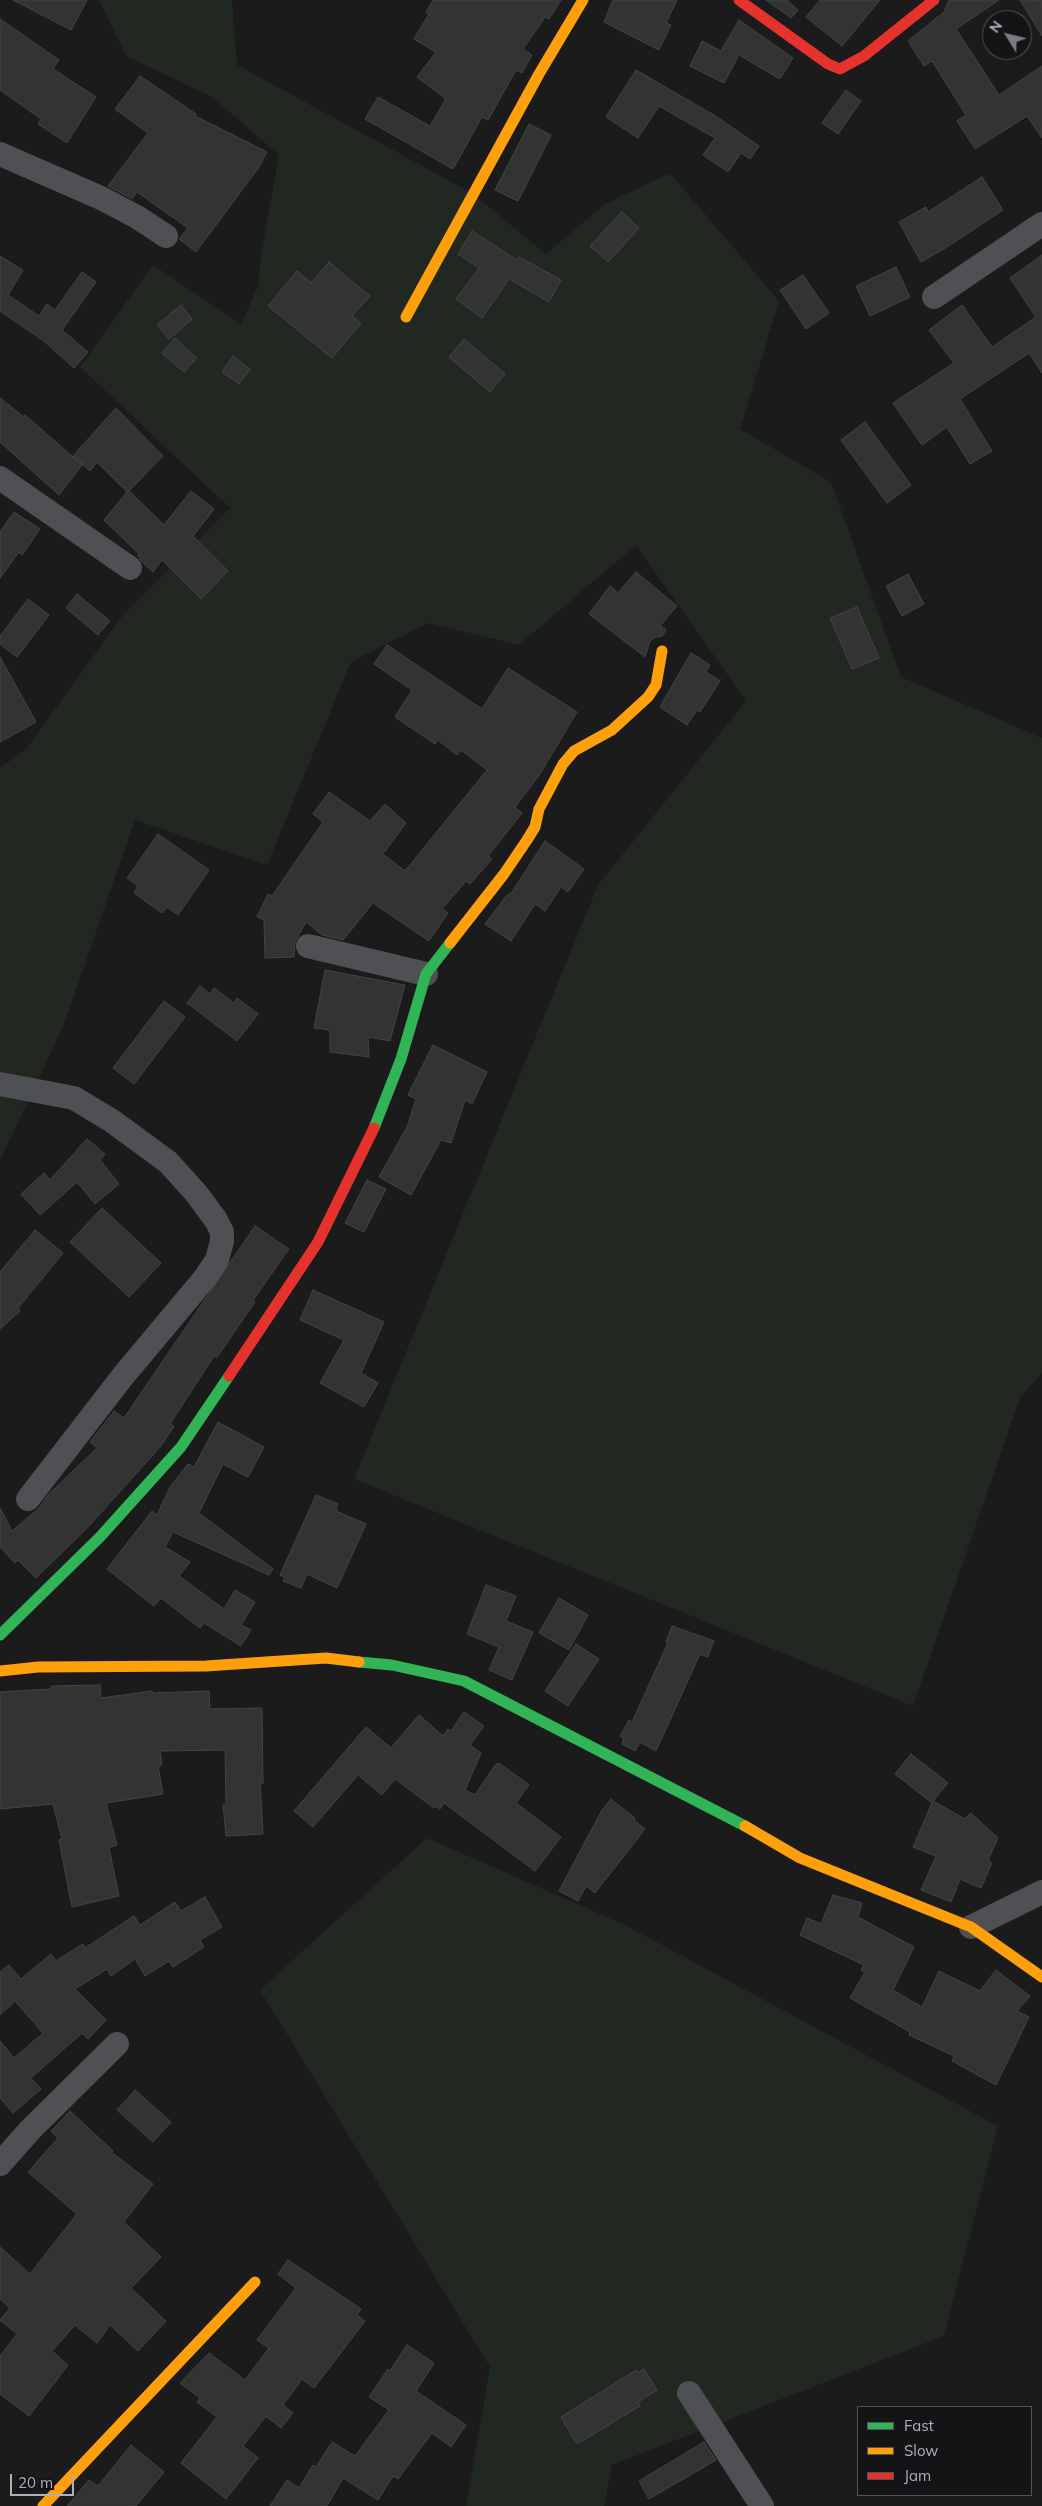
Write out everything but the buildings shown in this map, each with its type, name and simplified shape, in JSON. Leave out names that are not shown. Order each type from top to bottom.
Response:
[{"type":"street","points":[[406,317],[534,83],[582,0]]},
{"type":"street","points":[[739,0],[828,64],[840,69],[864,56],[934,0]]},
{"type":"street","points":[[0,154],[101,198],[137,217],[166,236]]},
{"type":"street","points":[[934,297],[1042,224]]},
{"type":"street","points":[[0,478],[130,568]]},
{"type":"street","points":[[0,1635],[100,1537],[181,1447],[318,1242],[368,1144],[401,1059],[426,974],[504,874],[527,840],[535,827],[539,809],[563,764],[574,751],[612,730],[648,698],[656,685],[662,651]]},
{"type":"street","points":[[308,946],[426,974]]},
{"type":"street","points":[[0,1084],[74,1098],[112,1121],[168,1162],[196,1192],[216,1220],[222,1232],[222,1241],[217,1260],[205,1278],[124,1376],[28,1499]]},
{"type":"street","points":[[0,1671],[38,1667],[206,1666],[326,1658],[392,1665],[464,1681],[719,1810],[800,1858],[971,1927],[1042,1977]]},
{"type":"street","points":[[971,1927],[1042,1892]]},
{"type":"street","points":[[0,2164],[30,2130],[116,2044]]},
{"type":"street","points":[[43,2506],[255,2282]]},
{"type":"street","points":[[690,2393],[762,2506]]},
{"type":"shaded area","points":[[99,0],[232,0],[237,65],[472,193],[546,254],[605,204],[670,173],[779,301],[740,429],[831,482],[901,677],[1042,738],[1042,1373],[1020,1398],[913,1706],[354,1479],[598,885],[746,701],[636,545],[519,645],[428,623],[351,662],[267,865],[135,820],[63,1027],[0,1160],[0,768],[26,749],[123,615],[230,508],[80,367],[153,265],[241,324],[258,286],[261,255],[279,155],[212,97],[126,56]]},
{"type":"shaded area","points":[[427,1838],[625,1925],[998,2126],[944,2336],[612,2465],[604,2506],[466,2506],[490,2367],[260,1990]]},
{"type":"traffic: fast","points":[[374,1128],[401,1059],[426,974],[450,943]]},
{"type":"traffic: fast","points":[[0,1635],[100,1537],[181,1447],[229,1376]]},
{"type":"traffic: fast","points":[[359,1662],[392,1665],[464,1681],[745,1826]]},
{"type":"traffic: slow","points":[[406,317],[539,74],[583,0]]},
{"type":"traffic: slow","points":[[450,943],[504,874],[527,840],[535,827],[539,809],[563,764],[574,751],[612,730],[648,697],[656,685],[662,651]]},
{"type":"traffic: slow","points":[[0,1671],[38,1667],[206,1666],[326,1658],[359,1662]]},
{"type":"traffic: slow","points":[[745,1826],[800,1858],[971,1927],[1042,1977]]},
{"type":"traffic: slow","points":[[43,2506],[255,2282]]},
{"type":"traffic: jam","points":[[739,0],[828,64],[840,69],[864,56],[934,0]]},
{"type":"traffic: jam","points":[[229,1376],[318,1242],[374,1128]]}]
